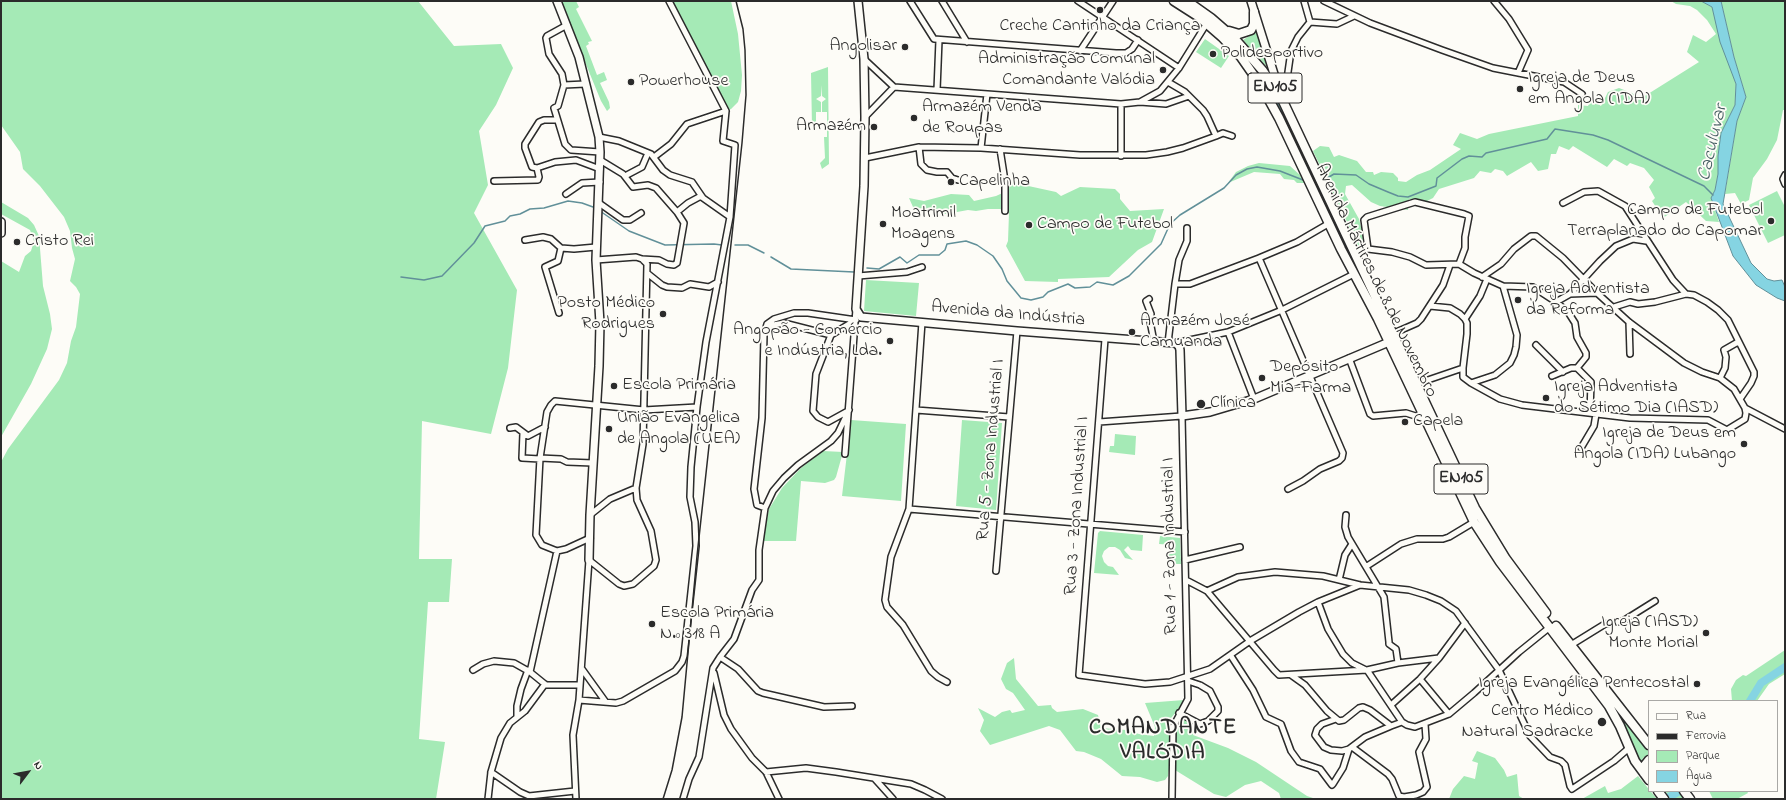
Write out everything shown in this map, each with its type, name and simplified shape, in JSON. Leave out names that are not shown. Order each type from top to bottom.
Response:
[{"type":"main road","name":"EN105","points":[[1174,1],[1209,21]]},
{"type":"main road","name":"EN105","points":[[1187,1],[1209,21]]},
{"type":"main road","points":[[1226,30],[1239,34],[1251,30],[1254,24],[1254,12]]},
{"type":"main road","name":"Avenida Mártires de 8 de Novembro","points":[[1209,21],[1226,30],[1256,62],[1282,99],[1318,173],[1392,334],[1485,526],[1517,575],[1648,744]]},
{"type":"main road","name":"Avenida Mártires de 8 de Novembro","points":[[1209,21],[1237,52],[1258,81],[1279,118],[1328,224],[1389,342],[1474,522],[1500,562],[1609,706],[1620,726],[1629,748],[1646,776]]},
{"type":"main road","points":[[1646,776],[1645,764],[1648,761]]},
{"type":"street","points":[[557,1],[579,57],[599,137],[600,152],[600,182],[596,247],[600,323],[597,406],[582,669],[579,700],[573,735],[576,799]]},
{"type":"street","points":[[579,700],[616,703],[623,702],[675,671],[682,662],[696,546],[695,522],[690,497],[691,467],[697,407],[706,342],[730,217],[735,145],[723,141],[726,111],[669,1]]},
{"type":"street","points":[[845,454],[856,320],[865,158],[864,59],[858,1]]},
{"type":"street","points":[[910,1],[934,40],[1126,53],[1132,49],[1138,40]]},
{"type":"street","points":[[942,1],[967,42]]},
{"type":"street","points":[[1078,1],[1179,68]]},
{"type":"street","points":[[1080,51],[1114,1]]},
{"type":"street","points":[[1251,1],[1282,99]]},
{"type":"street","points":[[1304,1],[1310,22]]},
{"type":"street","points":[[1324,1],[1354,16],[1447,52],[1493,68],[1564,82],[1582,94]]},
{"type":"street","points":[[1494,1],[1509,19],[1528,50],[1518,73]]},
{"type":"street","points":[[1310,22],[1337,24],[1354,16]]},
{"type":"street","points":[[1140,102],[1160,91],[1168,82],[1179,68],[1209,21]]},
{"type":"street","points":[[1277,83],[1288,79],[1291,51],[1298,37],[1310,22]]},
{"type":"street","points":[[567,25],[551,33],[546,38],[549,54],[562,74],[564,85],[558,106],[554,108],[557,120],[568,148],[571,150],[600,152]]},
{"type":"street","points":[[937,90],[939,40]]},
{"type":"street","points":[[864,59],[894,87],[1121,104],[1140,102],[1166,104],[1189,96]]},
{"type":"street","points":[[1168,82],[1189,96],[1207,116],[1216,136]]},
{"type":"street","points":[[564,85],[585,84]]},
{"type":"street","points":[[865,117],[894,87]]},
{"type":"street","points":[[982,148],[986,94]]},
{"type":"street","points":[[1120,156],[1121,104]]},
{"type":"street","points":[[654,156],[671,144],[687,124],[726,111]]},
{"type":"street","points":[[557,120],[544,120],[539,122],[525,144],[532,167],[537,168],[554,162],[576,160],[600,169]]},
{"type":"street","points":[[865,158],[919,147],[982,148],[1080,155],[1120,156],[1167,152],[1223,133],[1232,136]]},
{"type":"street","points":[[599,137],[619,141],[654,156],[663,170],[670,175],[692,182],[701,196],[730,217]]},
{"type":"street","points":[[919,147],[921,164],[927,170],[947,172],[952,178],[958,180]]},
{"type":"street","points":[[1000,149],[1006,181],[1005,211]]},
{"type":"street","points":[[625,176],[642,167],[648,153]]},
{"type":"street","points":[[596,260],[636,257],[642,259],[659,260],[667,264],[677,264],[684,223],[677,212],[656,188],[648,185],[633,187],[625,176],[600,160]]},
{"type":"street","points":[[494,181],[538,180],[539,177],[537,168]]},
{"type":"street","points":[[1785,175],[1783,179],[1785,184]]},
{"type":"street","points":[[566,194],[582,183],[600,182]]},
{"type":"street","points":[[1563,203],[1584,192],[1598,191],[1625,206],[1646,241],[1673,280],[1686,294],[1703,300],[1718,310],[1728,320],[1738,342],[1751,363],[1754,376],[1740,398]]},
{"type":"street","points":[[677,212],[701,196]]},
{"type":"street","points":[[1368,249],[1364,220],[1367,217],[1414,202],[1469,216],[1465,237],[1465,248],[1458,264]]},
{"type":"street","points":[[599,203],[623,220],[630,220],[641,212]]},
{"type":"street","points":[[1,222],[1,233]]},
{"type":"street","points":[[1175,284],[1190,284],[1259,258],[1297,242],[1328,224]]},
{"type":"street","points":[[1172,343],[1175,284],[1179,260],[1187,240],[1187,228]]},
{"type":"street","points":[[1430,306],[1450,308],[1465,319],[1467,323],[1467,334],[1463,377],[1500,399],[1522,405],[1630,418],[1708,420],[1727,430],[1745,419],[1745,408],[1734,389],[1720,378],[1702,372],[1684,363],[1629,322],[1546,243],[1534,235],[1514,249],[1501,264],[1484,278],[1480,296],[1465,319]]},
{"type":"street","points":[[525,240],[546,238],[550,239],[561,248],[574,249],[596,247]]},
{"type":"street","points":[[1556,302],[1570,294],[1583,278],[1616,246],[1633,239],[1646,241]]},
{"type":"street","points":[[559,313],[549,283],[546,266],[558,261],[561,248]]},
{"type":"street","points":[[1354,251],[1368,249],[1392,252],[1410,257],[1426,265],[1458,264],[1503,286],[1533,287],[1568,312],[1576,323],[1577,337],[1586,353],[1586,357],[1577,368]]},
{"type":"street","points":[[1259,258],[1343,453],[1342,458],[1339,461],[1320,469],[1288,489]]},
{"type":"street","points":[[589,560],[619,584],[624,586],[633,584],[654,566],[656,555],[651,531],[637,500],[636,488],[643,444],[644,410],[647,264],[642,259]]},
{"type":"street","points":[[1392,334],[1417,323],[1430,306],[1443,284],[1450,265]]},
{"type":"street","points":[[858,276],[908,272],[922,267]]},
{"type":"street","points":[[647,273],[662,285],[667,287],[682,288],[690,284],[709,287],[718,282]]},
{"type":"street","points":[[1172,343],[1228,332],[1282,310],[1354,274]]},
{"type":"street","points":[[1471,383],[1495,376],[1510,363],[1514,355],[1517,335],[1503,286]]},
{"type":"street","points":[[1570,294],[1597,293]]},
{"type":"street","points":[[1614,307],[1630,302],[1638,304],[1655,302],[1686,294]]},
{"type":"street","points":[[1149,299],[1146,301],[1151,314],[1150,321],[1154,342]]},
{"type":"street","name":"Avenida da Indústria","points":[[856,309],[859,315],[864,317],[1105,339],[1172,343]]},
{"type":"street","points":[[764,508],[756,505],[754,489],[762,418],[764,335],[766,327],[774,319],[794,314],[808,313],[856,320]]},
{"type":"street","points":[[849,410],[828,422],[818,417],[813,411],[816,374],[831,336],[856,320]]},
{"type":"street","points":[[922,322],[909,508],[891,557],[885,600],[887,607],[912,638],[932,671],[938,677],[947,682]]},
{"type":"street","points":[[1629,322],[1630,354]]},
{"type":"street","points":[[766,327],[773,324],[784,323],[831,336]]},
{"type":"street","name":"Rua 5 - Zona Industrial I","points":[[996,571],[1017,331]]},
{"type":"street","points":[[1228,332],[1254,399]]},
{"type":"street","name":"Rua 3 - Zona Industrial I","points":[[1105,339],[1079,675],[1145,684],[1188,679]]},
{"type":"street","points":[[1099,422],[1182,416],[1210,412],[1254,399],[1389,342]]},
{"type":"street","points":[[1720,378],[1725,368],[1726,357],[1724,350],[1738,342]]},
{"type":"street","points":[[1172,343],[1180,346],[1182,416]]},
{"type":"street","points":[[1536,346],[1563,372]]},
{"type":"street","points":[[1349,358],[1370,414],[1373,416],[1406,413],[1425,419]]},
{"type":"street","points":[[1416,384],[1464,368]]},
{"type":"street","points":[[1552,376],[1571,368],[1577,368],[1591,382],[1590,413]]},
{"type":"street","points":[[590,538],[566,549],[557,551],[542,545],[536,535],[540,459],[548,408],[556,401],[644,410],[697,407]]},
{"type":"street","points":[[1745,408],[1785,429]]},
{"type":"street","points":[[683,799],[689,779],[699,758],[713,668],[734,638],[752,590],[759,580],[759,550],[764,508],[773,491],[784,478],[798,465],[832,441],[838,433],[849,410]]},
{"type":"street","points":[[916,410],[1009,417]]},
{"type":"street","points":[[1581,448],[1594,426],[1596,414]]},
{"type":"street","name":"Rua 1 - Zona Industrial I","points":[[1172,799],[1173,727],[1179,713],[1188,699],[1182,416]]},
{"type":"street","points":[[510,428],[516,427],[528,436],[545,427]]},
{"type":"street","points":[[523,433],[522,458],[561,459],[567,462],[593,463]]},
{"type":"street","points":[[590,515],[610,499],[636,488]]},
{"type":"street","points":[[909,508],[1185,532]]},
{"type":"street","points":[[1346,515],[1346,532],[1352,544],[1367,566],[1385,603],[1389,644],[1396,650],[1398,663]]},
{"type":"street","points":[[1367,566],[1401,544],[1417,539],[1443,539],[1474,522]]},
{"type":"street","points":[[1339,580],[1345,555],[1352,544]]},
{"type":"street","points":[[1185,560],[1240,547]]},
{"type":"street","points":[[517,716],[517,706],[529,671],[557,551]]},
{"type":"street","points":[[1207,591],[1238,577],[1276,572],[1323,576],[1360,585],[1409,590],[1441,601],[1456,611],[1499,670],[1530,736],[1550,757],[1563,763],[1572,790],[1608,765],[1629,748]]},
{"type":"street","points":[[1186,580],[1207,591],[1279,675],[1367,670],[1398,663],[1439,658]]},
{"type":"street","points":[[1188,679],[1210,669],[1231,656],[1250,641],[1318,602],[1360,585]]},
{"type":"street","points":[[1318,602],[1328,629],[1343,654],[1352,663],[1367,670],[1402,722],[1411,727],[1425,724],[1449,714],[1519,652],[1550,627]]},
{"type":"street","points":[[1570,645],[1605,624],[1623,621],[1654,602]]},
{"type":"street","points":[[1391,705],[1420,679],[1439,658],[1465,623]]},
{"type":"street","points":[[1231,656],[1253,690],[1266,717],[1281,724],[1291,751],[1299,762],[1320,769],[1332,785],[1343,768],[1350,748]]},
{"type":"street","points":[[720,657],[738,668],[758,690],[763,693],[824,707],[852,706]]},
{"type":"street","points":[[473,670],[494,660],[514,663],[529,671],[545,684],[580,685]]},
{"type":"street","points":[[713,668],[724,715],[731,729],[752,758],[766,772],[779,799]]},
{"type":"street","points":[[582,669],[605,701]]},
{"type":"street","points":[[1291,675],[1312,691],[1327,711],[1336,719]]},
{"type":"street","points":[[1179,713],[1200,724],[1208,721],[1218,711],[1217,704],[1210,692],[1188,679]]},
{"type":"street","points":[[1420,679],[1449,714]]},
{"type":"street","points":[[488,799],[491,772],[501,738],[510,723],[525,711],[545,684]]},
{"type":"street","points":[[1391,726],[1370,710],[1363,707],[1359,708],[1344,720],[1336,719],[1322,724],[1317,729],[1316,738],[1327,749],[1342,751],[1350,748],[1366,737],[1402,722]]},
{"type":"street","points":[[1350,748],[1388,774],[1392,778],[1399,796],[1404,797],[1416,795],[1424,792],[1426,787],[1419,752],[1426,739],[1425,724]]},
{"type":"street","points":[[766,772],[806,768],[875,778],[911,784],[942,799]]},
{"type":"street","points":[[491,772],[520,792],[529,796],[575,791]]},
{"type":"street","points":[[875,778],[893,799]]},
{"type":"green space","points":[[1,1],[418,1],[454,46],[501,44],[513,68],[496,105],[479,131],[488,185],[474,213],[517,290],[508,368],[491,434],[422,421],[419,559],[452,559],[449,602],[428,602],[419,739],[445,742],[436,799],[1,799],[1,462],[8,449],[59,380],[67,363],[71,341],[76,327],[80,294],[70,281],[75,259],[70,231],[64,217],[40,186],[23,169],[20,152],[1,125]]},
{"type":"green space","points":[[560,1],[576,1],[579,7],[576,9],[592,41],[588,42],[589,44],[586,46],[597,75],[604,72],[607,80],[600,83],[609,102],[610,108],[607,111],[601,101]]},
{"type":"green space","points":[[669,1],[731,1],[738,34],[742,75],[741,91],[738,102],[731,109],[726,111]]},
{"type":"green space","points":[[1671,1],[1701,1],[1712,7],[1736,84],[1735,105],[1721,133],[1718,156],[1718,174],[1715,190],[1711,198],[1719,222],[1706,221],[1686,202],[1663,218],[1652,201],[1655,198],[1649,187],[1654,180],[1644,168],[1630,163],[1627,166],[1614,159],[1607,167],[1573,146],[1569,150],[1559,146],[1556,154],[1551,154],[1548,169],[1538,171],[1531,162],[1507,176],[1503,171],[1495,169],[1491,173],[1480,171],[1474,178],[1439,189],[1433,198],[1425,202],[1409,199],[1408,210],[1380,206],[1371,202],[1352,185],[1346,186],[1345,194],[1359,219],[1362,231],[1363,241],[1359,247],[1313,151],[1320,146],[1329,147],[1334,157],[1339,155],[1357,161],[1366,172],[1373,172],[1374,175],[1381,172],[1393,173],[1398,178],[1398,181],[1406,182],[1417,175],[1430,170],[1461,149],[1453,145],[1460,133],[1477,139],[1489,134],[1578,116],[1578,105],[1588,106],[1591,99],[1601,106],[1608,92],[1619,88],[1632,93],[1640,99],[1699,62],[1687,52],[1693,35],[1706,42],[1716,34],[1707,20],[1697,10],[1690,6],[1676,4]]},
{"type":"green space","points":[[1721,1],[1785,1],[1785,110],[1783,110],[1777,140],[1767,159],[1753,178],[1749,200],[1741,204],[1735,193],[1725,194],[1737,121],[1746,97],[1734,57]]},
{"type":"green space","points":[[1220,29],[1257,67],[1280,102],[1384,323],[1347,257],[1277,105],[1251,64]]},
{"type":"green space","points":[[1257,31],[1269,67],[1268,68],[1243,40]]},
{"type":"green space","name":"Polidesportivo","points":[[1205,39],[1229,56],[1221,68],[1196,52]]},
{"type":"green space","points":[[828,67],[829,164],[822,169],[820,163],[825,158],[824,137],[827,137],[827,112],[822,112],[822,102],[826,99],[822,96],[821,85],[821,96],[816,99],[821,102],[821,112],[816,112],[816,127],[812,127],[811,73]]},
{"type":"green space","points":[[1259,163],[1290,166],[1300,175],[1305,183],[1297,183],[1294,180],[1284,179],[1280,174],[1254,172],[1228,183],[1236,172],[1248,166]]},
{"type":"green space","points":[[1010,182],[1056,192],[1061,196],[1080,187],[1115,189],[1120,194],[1120,199],[1130,211],[1164,209],[1152,242],[1138,250],[1109,277],[1058,279],[1058,282],[1025,281],[1006,246],[1008,241],[1009,213],[1000,209],[988,209],[976,211],[968,210],[946,214],[913,207],[909,198],[924,201],[951,194],[969,195],[974,201],[996,196],[1009,190]]},
{"type":"green space","name":"Campo de Futebol Terraplanado do Capomar","points":[[1777,191],[1785,207],[1785,235],[1768,243],[1749,205]]},
{"type":"green space","points":[[1,202],[28,218],[34,225],[39,236],[43,286],[52,329],[47,349],[31,384],[1,437],[1,261],[19,272],[25,256],[31,251],[34,241],[30,230],[1,214]]},
{"type":"green space","points":[[866,280],[919,283],[916,316],[864,311]]},
{"type":"green space","points":[[851,420],[906,424],[901,501],[842,496]]},
{"type":"green space","points":[[962,420],[1002,423],[996,510],[956,506]]},
{"type":"green space","points":[[1115,434],[1136,436],[1135,455],[1109,452],[1110,446],[1114,446]]},
{"type":"green space","points":[[823,451],[843,452],[834,480],[825,483],[801,481],[796,541],[763,541],[769,509],[782,488],[801,468]]},
{"type":"green space","points":[[1100,531],[1143,535],[1142,551],[1131,550],[1128,546],[1124,550],[1133,560],[1125,558],[1120,550],[1115,547],[1109,547],[1104,551],[1102,556],[1104,562],[1108,566],[1113,567],[1119,575],[1094,573],[1098,533]]},
{"type":"green space","points":[[1160,536],[1180,538],[1181,564],[1174,564],[1165,553],[1173,554],[1174,545],[1159,544]]},
{"type":"green space","points":[[1785,650],[1785,674],[1769,684],[1758,700],[1732,700],[1731,689],[1736,680],[1743,675],[1746,676]]},
{"type":"green space","points":[[1014,658],[1016,679],[1038,706],[1051,705],[1057,712],[1083,709],[1098,715],[1101,728],[1126,730],[1154,736],[1155,727],[1145,703],[1184,700],[1182,705],[1171,718],[1170,763],[1168,776],[1165,780],[1157,782],[1140,777],[1122,776],[1101,759],[1084,752],[1076,751],[1060,730],[1049,726],[990,745],[980,731],[984,720],[978,708],[995,717],[1002,712],[1010,710],[1012,713],[1025,710],[1013,693],[1006,689],[1001,679],[1007,663]]},
{"type":"green space","points":[[1610,702],[1648,751],[1648,755],[1643,758],[1641,763]]},
{"type":"green space","points":[[1181,716],[1197,725],[1193,735],[1228,748],[1256,762],[1307,796],[1316,799],[1281,799],[1279,793],[1261,781],[1245,785],[1226,797],[1214,794],[1175,770],[1176,726]]},
{"type":"green space","points":[[1477,751],[1495,758],[1504,770],[1507,777],[1517,774],[1519,796],[1524,799],[1449,799],[1453,789],[1464,776],[1475,779],[1478,763],[1472,761]]},
{"type":"green space","points":[[1638,776],[1648,788],[1648,792],[1651,792],[1657,799],[1582,799],[1605,786],[1608,793],[1621,789]]},
{"type":"green space","points":[[1666,792],[1679,792],[1684,799],[1671,799]]},
{"type":"green space","points":[[1710,792],[1748,793],[1737,799],[1713,799]]},
{"type":"water","points":[[1701,1],[1721,1],[1734,57],[1746,97],[1737,121],[1723,204],[1751,263],[1767,279],[1774,281],[1782,280],[1785,287],[1785,301],[1777,298],[1756,285],[1733,256],[1711,198],[1715,190],[1718,174],[1718,156],[1721,133],[1735,105],[1736,84],[1720,42],[1712,7]]},
{"type":"waterway","points":[[1257,70],[1276,100],[1313,174]]},
{"type":"waterway","name":"Caculuvar","points":[[1325,178],[1334,174],[1356,175],[1369,184],[1398,196],[1408,197],[1436,186],[1437,178],[1462,159],[1469,156],[1482,157],[1486,153],[1547,139],[1555,129],[1593,135],[1608,140],[1704,186],[1713,195]]},
{"type":"waterway","points":[[867,268],[879,269],[900,257],[907,263],[919,255],[939,255],[945,250],[947,244],[966,241],[977,245],[993,256],[1002,269],[1007,281],[1021,298],[1031,300],[1043,297],[1048,292],[1068,284],[1075,288],[1090,287],[1097,282],[1113,285],[1129,276],[1161,244],[1170,224],[1180,215],[1224,188],[1236,175],[1247,169],[1257,167],[1280,171],[1303,180]]},
{"type":"waterway","points":[[401,277],[424,280],[442,276],[474,243],[485,226],[505,221],[510,216],[520,214],[530,209],[544,208],[568,201],[582,203],[593,207]]},
{"type":"waterway","points":[[600,211],[629,231],[665,245],[722,245]]},
{"type":"waterway","points":[[735,245],[748,245],[764,253]]},
{"type":"waterway","points":[[771,257],[791,269],[854,272]]},
{"type":"waterway","points":[[1751,700],[1761,683],[1785,667]]},
{"type":"waterway","points":[[1669,797],[1678,792]]},
{"type":"railway","points":[[663,799],[672,770],[682,717],[697,556],[742,143],[746,95],[745,50],[743,29],[736,1]]},
{"type":"place","name":"Creche Cantinho da Criança","points":[[1100,10]]},
{"type":"place","name":"Angolisar","points":[[905,47]]},
{"type":"place","name":"Polidesportivo","points":[[1213,54]]},
{"type":"place","name":"Administração Comunal Comandante Valódia","points":[[1163,70]]},
{"type":"place","name":"Powerhouse","points":[[631,82]]},
{"type":"place","name":"Igreja de Deus em Angola (IDA)","points":[[1520,89]]},
{"type":"place","name":"Armazém Venda de Roupas","points":[[914,118]]},
{"type":"place","name":"Armazém","points":[[874,127]]},
{"type":"place","name":"Capelinha","points":[[951,182]]},
{"type":"place","name":"Campo de Futebol Terraplanado do Capomar","points":[[1771,221]]},
{"type":"place","name":"Moatrimil Moagens","points":[[883,224]]},
{"type":"place","name":"Campo de Futebol","points":[[1029,225]]},
{"type":"place","name":"Cristo Rei","points":[[17,242]]},
{"type":"place","name":"Igreja Adventista da Reforma","points":[[1518,300]]},
{"type":"place","name":"Posto Médico Rodrigues","points":[[663,314]]},
{"type":"place","name":"Armazém José Camuanda","points":[[1132,332]]},
{"type":"place","name":"Angopão - Comércio e Indústria, Lda.","points":[[890,341]]},
{"type":"place","name":"Depósito Mia-Farma","points":[[1262,378]]},
{"type":"place","name":"Escola Primária","points":[[614,386]]},
{"type":"place","name":"Igreja Adventista do Sétimo Dia (IASD)","points":[[1546,398]]},
{"type":"place","name":"Clínica","points":[[1201,404]]},
{"type":"place","name":"Capela","points":[[1405,422]]},
{"type":"place","name":"União Evangelica de Angola (UEA)","points":[[609,429]]},
{"type":"place","name":"Igreja de Deus em Angola (IDA) Lubango","points":[[1744,444]]},
{"type":"place","name":"Escola Primária N.º 318 A","points":[[652,624]]},
{"type":"place","name":"Igreja (IASD) Monte Morial","points":[[1706,633]]},
{"type":"place","name":"Igreja Evangélica Pentecostal","points":[[1697,684]]},
{"type":"place","name":"Centro Médico Natural Sadracke","points":[[1602,722]]},
{"type":"district","name":"COMANDANTE VALÓDIA","points":[[1163,742]]}]
